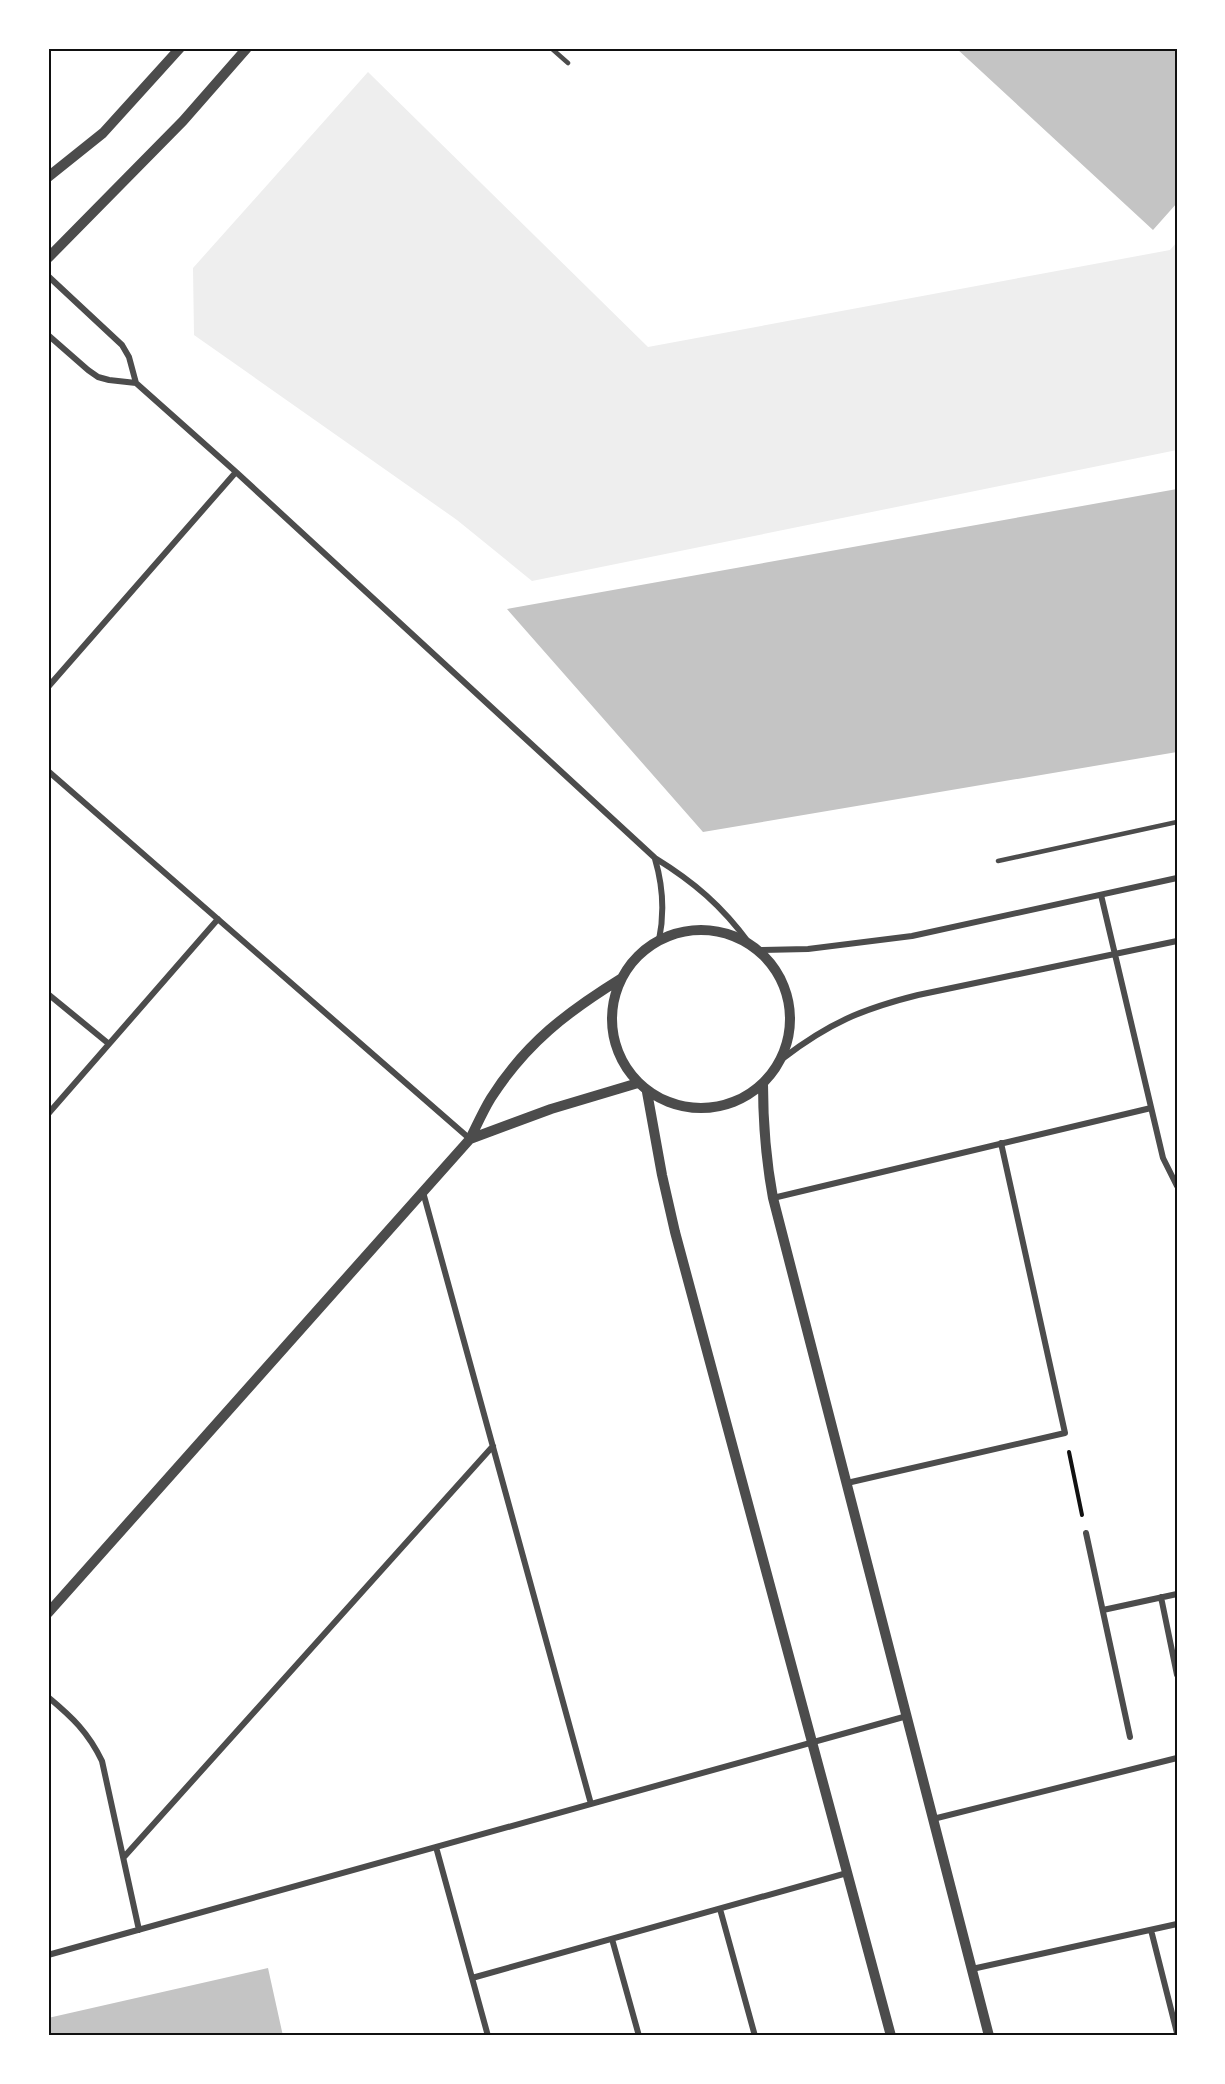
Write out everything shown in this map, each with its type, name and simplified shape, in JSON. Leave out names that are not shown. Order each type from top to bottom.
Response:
[{"type":"street","points":[[48,177],[53,170],[110,126],[180,48]]},
{"type":"street","points":[[48,258],[183,121],[247,48]]},
{"type":"street","points":[[48,276],[122,345],[131,363],[136,383],[236,472],[655,858],[683,876],[710,898],[734,922],[749,943]]},
{"type":"street","points":[[48,335],[98,377],[136,383]]},
{"type":"street","points":[[48,687],[236,472]]},
{"type":"street","points":[[48,771],[470,1138]]},
{"type":"street","points":[[655,858],[663,898],[663,920],[659,940]]},
{"type":"street","points":[[759,950],[808,949],[912,936],[1177,878]]},
{"type":"street","points":[[1101,895],[1163,1158],[1177,1186]]},
{"type":"street","points":[[48,1114],[218,919]]},
{"type":"street","points":[[782,1059],[790,1037],[791,1013],[787,989],[776,968],[749,943],[728,933],[705,930],[681,932],[659,940],[645,950],[622,978],[615,996],[612,1034],[626,1069],[647,1092],[670,1103],[694,1109],[710,1108],[743,1099],[763,1084],[782,1059],[811,1037],[846,1018],[882,1004],[1177,941]]},
{"type":"street","points":[[48,1613],[470,1138],[490,1099],[524,1055],[547,1031],[581,1003],[622,978]]},
{"type":"street","points":[[48,994],[109,1044]]},
{"type":"street","points":[[470,1138],[551,1109],[638,1083]]},
{"type":"street","points":[[763,1084],[764,1137],[773,1198],[989,2036]]},
{"type":"street","points":[[647,1092],[675,1232],[891,2036]]},
{"type":"street","points":[[773,1198],[1150,1108]]},
{"type":"street","points":[[847,1483],[1065,1433],[1001,1143]]},
{"type":"street","points":[[423,1191],[591,1804]]},
{"type":"street","points":[[124,1857],[493,1446]]},
{"type":"street","points":[[1086,1533],[1130,1737]]},
{"type":"street","points":[[1103,1610],[1177,1594]]},
{"type":"street","points":[[1161,1597],[1177,1675]]},
{"type":"street","points":[[48,1697],[82,1727],[93,1743],[107,1780],[139,1930]]},
{"type":"street","points":[[48,1955],[907,1716]]},
{"type":"street","points":[[933,1819],[1177,1758]]},
{"type":"street","points":[[436,1847],[488,2036]]},
{"type":"street","points":[[472,1978],[847,1873]]},
{"type":"street","points":[[720,1909],[755,2036]]},
{"type":"street","points":[[972,1969],[1177,1924]]},
{"type":"street","points":[[1151,1930],[1177,2033]]},
{"type":"street","points":[[612,1939],[639,2036]]},
{"type":"lane","points":[[551,48],[568,63]]},
{"type":"lane","points":[[998,861],[1177,822]]},
{"type":"path","points":[[1065,1433],[1086,1533]]},
{"type":"shaded area","points":[[368,72],[648,347],[1170,250],[1177,242],[1177,450],[532,581],[457,520],[194,335],[193,268]]},
{"type":"building","points":[[956,48],[1177,48],[1177,203],[1153,230]]},
{"type":"building","points":[[1177,489],[1177,752],[703,832],[507,609]]},
{"type":"building","points":[[268,1968],[283,2036],[48,2036],[48,2018]]}]
